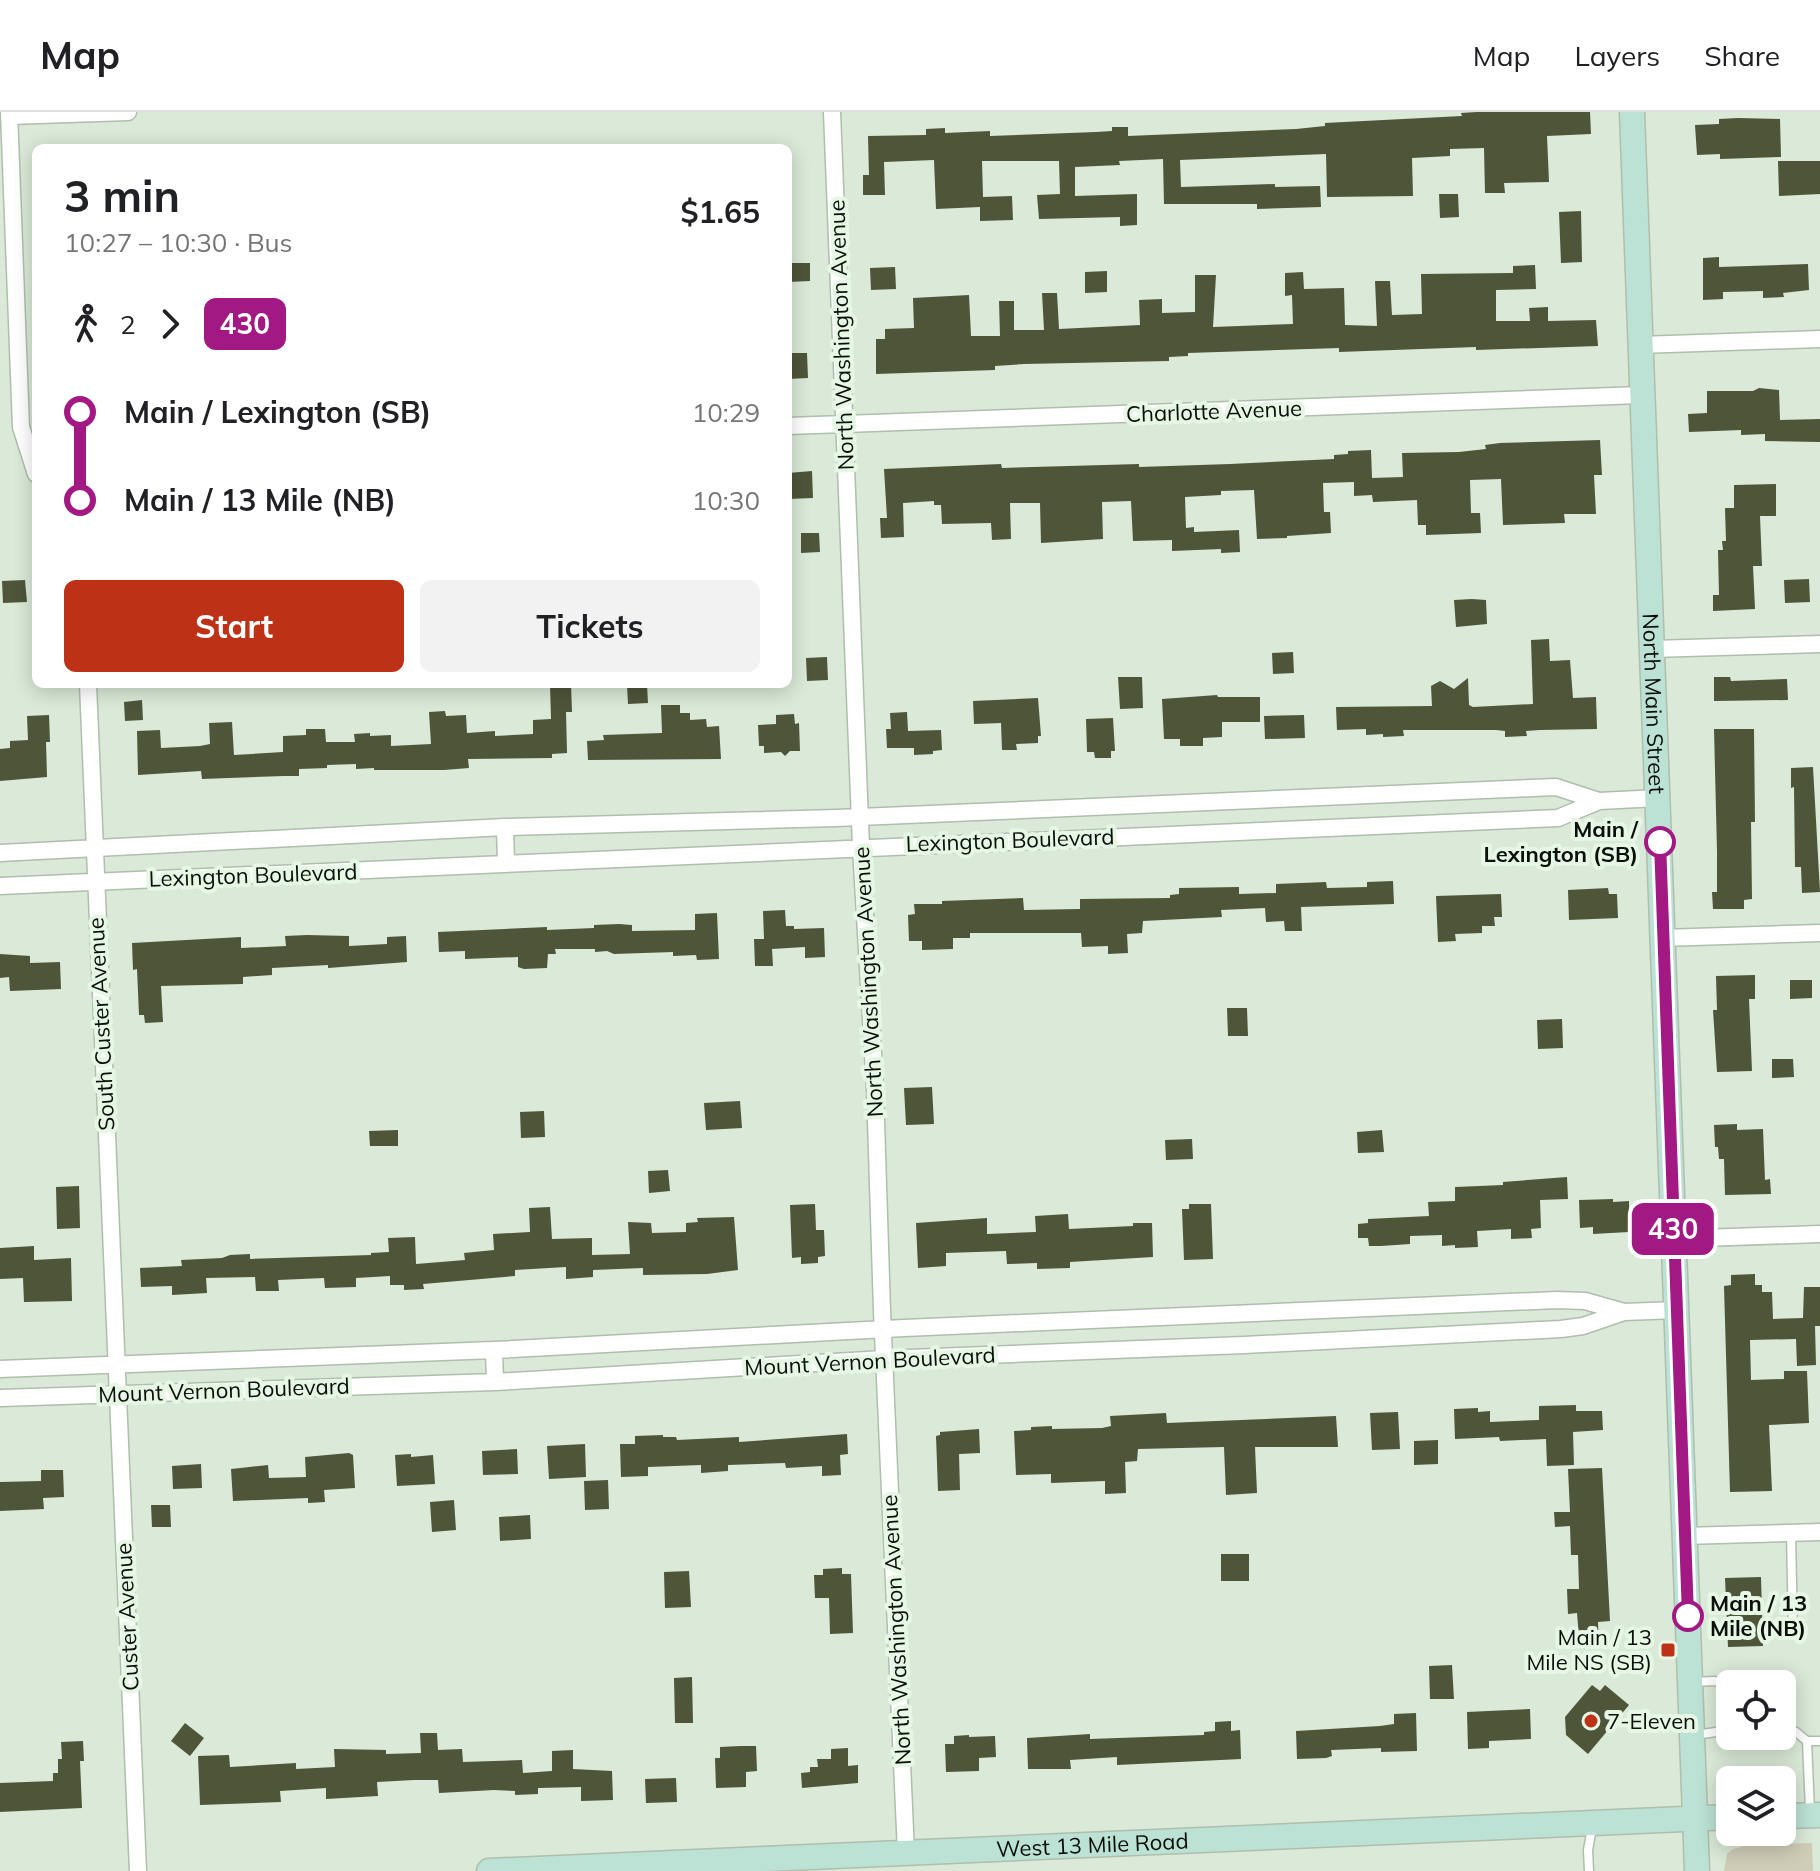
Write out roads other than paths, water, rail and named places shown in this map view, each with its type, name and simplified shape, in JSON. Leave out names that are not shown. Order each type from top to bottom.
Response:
[{"type":"main road","name":"North Main Street","points":[[1632,112],[1697,1871]]},
{"type":"main road","points":[[1796,1817],[1817,1818]]},
{"type":"main road","name":"West 13 Mile Road","points":[[489,1871],[666,1867],[906,1853],[1716,1818]]},
{"type":"street","points":[[32,454],[21,415],[9,114],[128,112]]},
{"type":"street","name":"North Washington Avenue","points":[[832,112],[859,817],[875,1089],[906,1853]]},
{"type":"street","points":[[1639,345],[1820,339]]},
{"type":"street","name":"Charlotte Avenue","points":[[792,426],[1641,395]]},
{"type":"street","points":[[1652,649],[1820,644]]},
{"type":"street","name":"South Custer Avenue","points":[[88,688],[116,1363]]},
{"type":"street","name":"Lexington Boulevard","points":[[0,853],[505,827],[859,817],[1556,787],[1599,801]]},
{"type":"street","name":"Lexington Boulevard","points":[[0,886],[1558,818],[1599,801],[1659,798]]},
{"type":"street","points":[[1226,800],[1227,831]]},
{"type":"street","points":[[505,827],[506,864]]},
{"type":"street","points":[[1662,938],[1820,933]]},
{"type":"street","points":[[1674,1239],[1820,1234]]},
{"type":"street","name":"Mount Vernon Boulevard","points":[[0,1369],[494,1350],[1557,1300],[1585,1301],[1624,1312]]},
{"type":"street","name":"Mount Vernon Boulevard","points":[[0,1398],[495,1382],[884,1359],[1561,1329],[1583,1326],[1624,1312],[1677,1310]]},
{"type":"street","points":[[1243,1315],[1244,1345]]},
{"type":"street","points":[[494,1350],[495,1382]]},
{"type":"street","name":"Custer Avenue","points":[[116,1363],[138,1871]]},
{"type":"street","points":[[1684,1536],[1820,1532]]},
{"type":"lane","points":[[1791,1533],[1793,1632]]},
{"type":"lane","points":[[1691,1682],[1716,1681]]},
{"type":"lane","points":[[1796,1732],[1807,1741],[1820,1741]]},
{"type":"lane","points":[[1693,1735],[1716,1734]]},
{"type":"lane","points":[[1807,1741],[1817,1818]]},
{"type":"lane","points":[[1589,1871],[1592,1823]]},
{"type":"place","name":"Main / Lexington (SB)","points":[[1660,842]]},
{"type":"place","name":"Main / 13 Mile (NB)","points":[[1688,1616]]},
{"type":"place","name":"Main / 13 Mile NS (SB)","points":[[1668,1650]]},
{"type":"place","name":"7-Eleven","points":[[1591,1721]]}]
